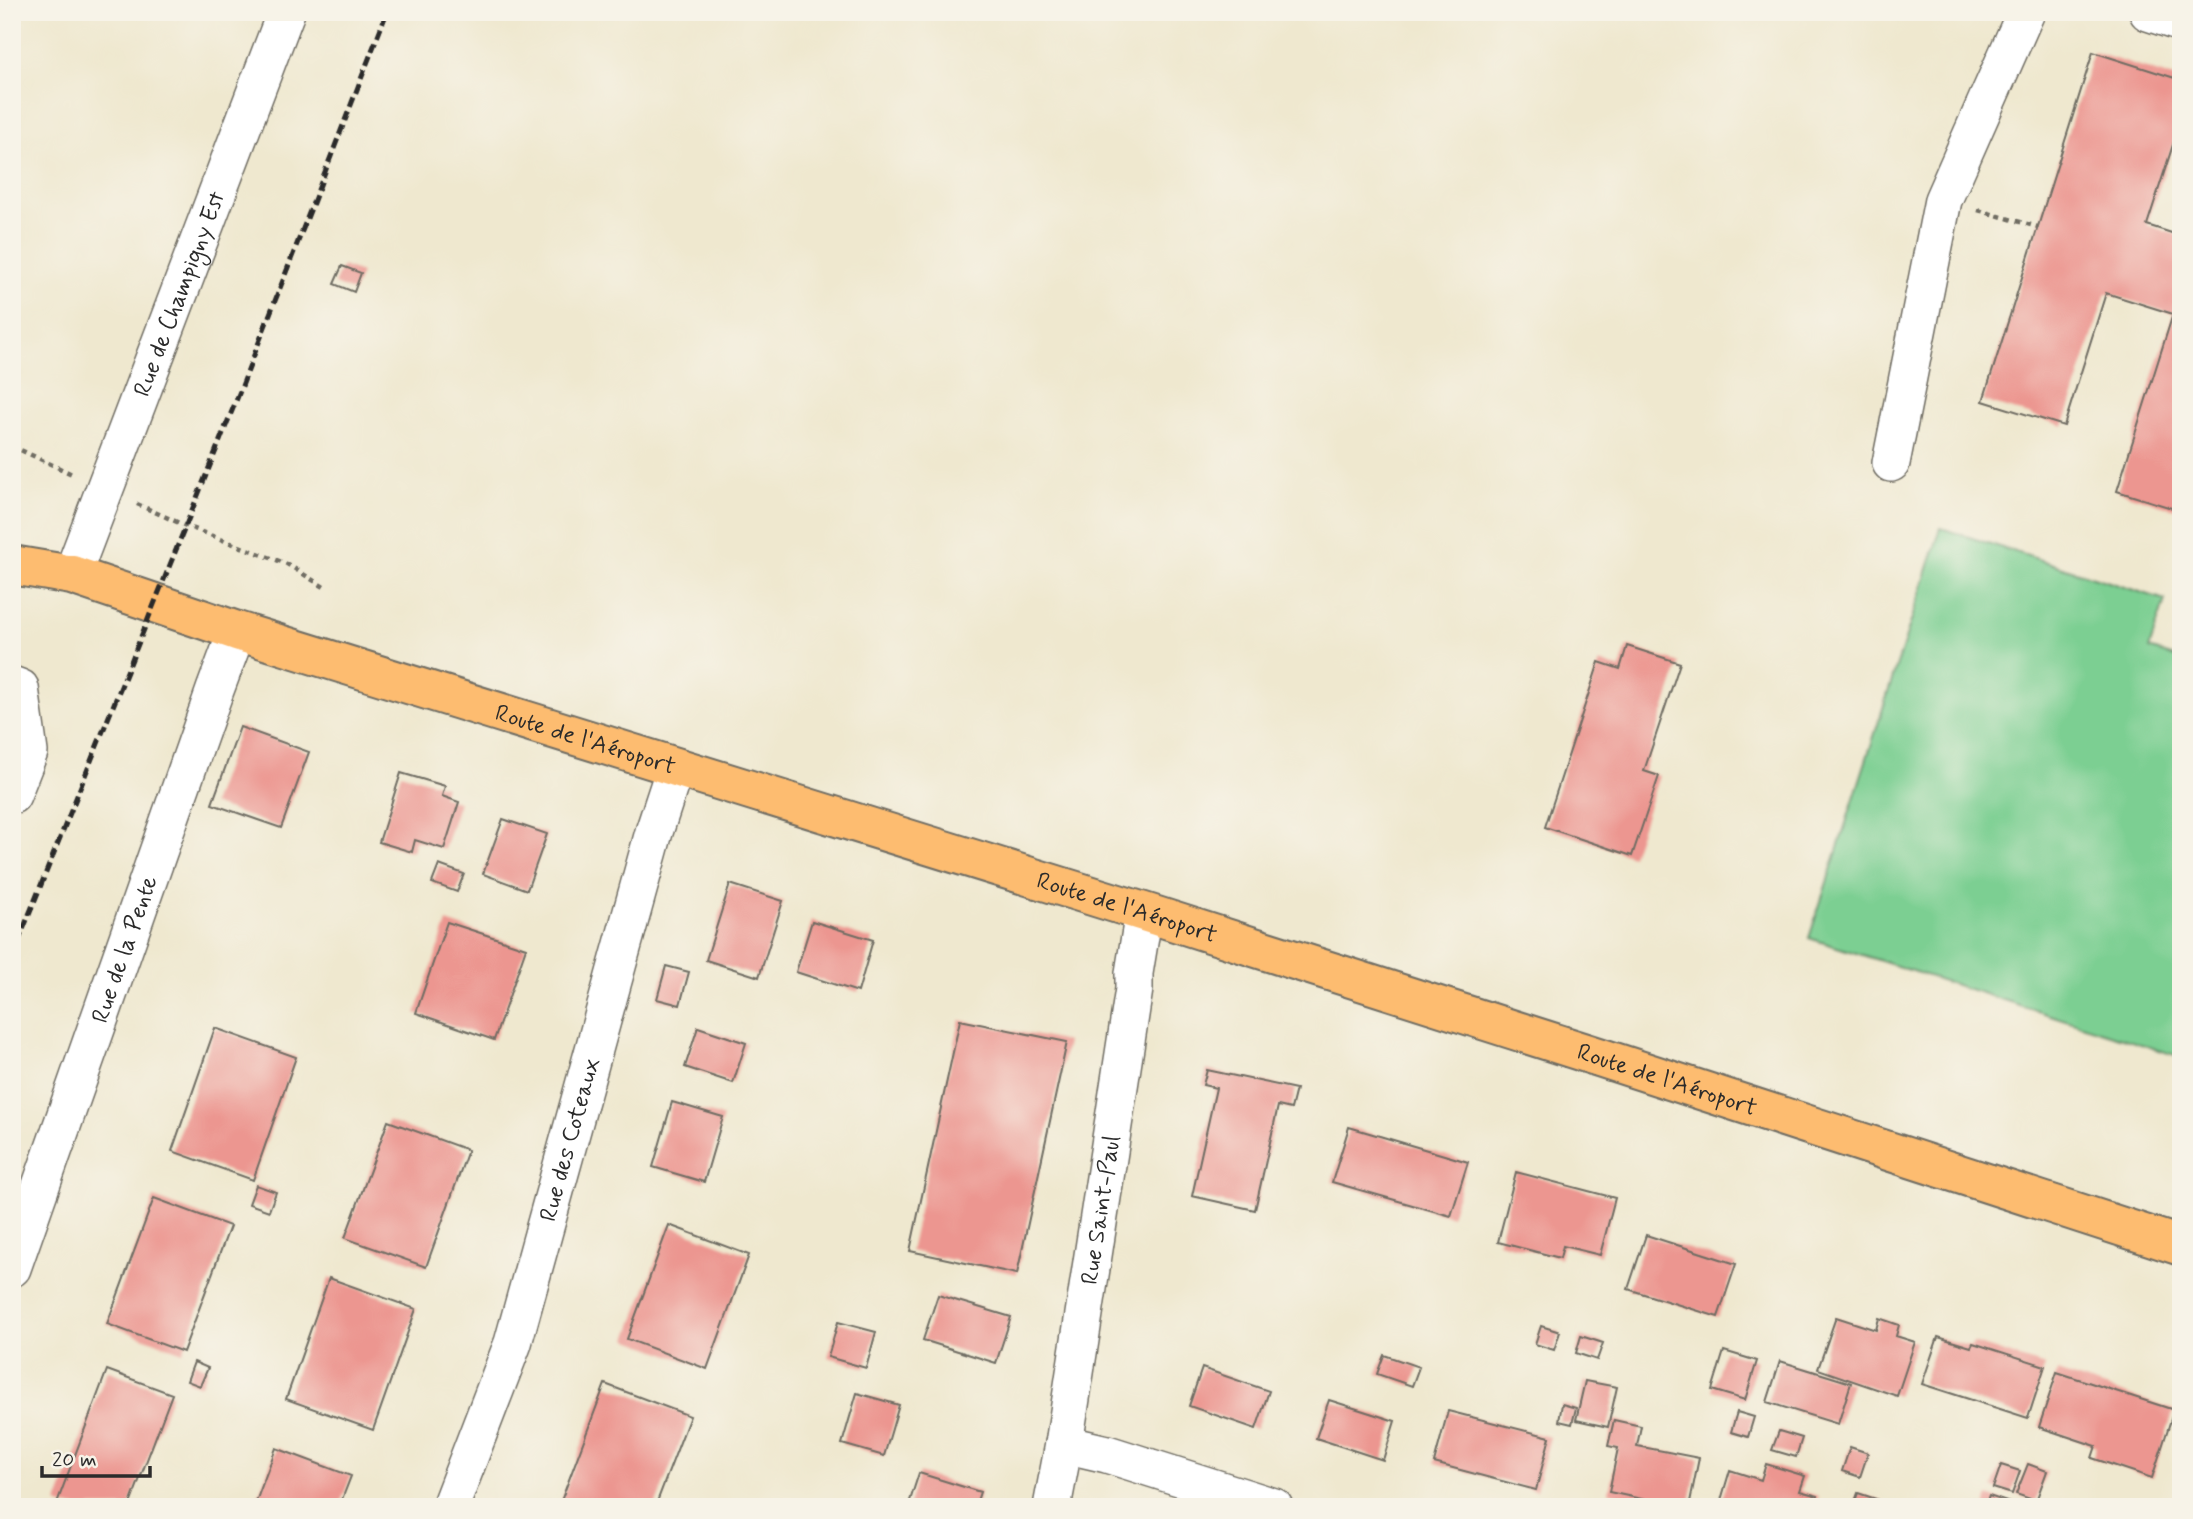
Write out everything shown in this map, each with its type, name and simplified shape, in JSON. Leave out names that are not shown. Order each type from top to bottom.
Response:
[{"type":"main road","name":"Route de l'Aéroport","points":[[12,543],[72,575]]},
{"type":"main road","name":"Route de l'Aéroport","points":[[12,565],[72,575],[237,631],[1144,912],[2181,1246]]},
{"type":"street","name":"Rue de Champigny Est","points":[[72,575],[286,12]]},
{"type":"street","points":[[1891,463],[1943,200],[2026,12]]},
{"type":"street","points":[[2148,12],[2181,23]]},
{"type":"street","name":"Rue de la Pente","points":[[12,1268],[237,631]]},
{"type":"street","points":[[12,685],[20,688],[29,752],[12,795]]},
{"type":"street","name":"Rue des Coteaux","points":[[450,1507],[513,1343],[654,832],[675,768]]},
{"type":"street","name":"Rue Saint-Paul","points":[[1052,1507],[1064,1444],[1144,912]]},
{"type":"street","points":[[1064,1444],[1107,1454],[1274,1507]]},
{"type":"path","points":[[2016,221],[2038,227]]},
{"type":"path","points":[[12,446],[186,526],[287,564],[324,587]]},
{"type":"green space","points":[[1941,528],[2165,600],[2149,649],[2181,659],[2181,1057],[1809,938]]},
{"type":"building","points":[[2093,52],[2181,80],[2181,120],[2147,225],[2181,236],[2181,511],[2117,491],[2173,314],[2106,293],[2064,426],[1983,401]]},
{"type":"building","points":[[342,266],[361,273],[354,292],[334,284]]},
{"type":"building","points":[[1627,646],[1680,663],[1644,771],[1659,776],[1632,856],[1545,827],[1599,662],[1620,669]]},
{"type":"building","points":[[240,727],[309,752],[281,828],[212,804]]},
{"type":"building","points":[[401,773],[445,786],[442,796],[459,802],[444,849],[415,840],[412,852],[379,842]]},
{"type":"building","points":[[503,819],[547,834],[527,890],[483,874]]},
{"type":"building","points":[[439,865],[464,874],[457,892],[432,883]]},
{"type":"building","points":[[730,884],[783,901],[759,977],[706,960]]},
{"type":"building","points":[[812,921],[873,940],[858,992],[796,972]]},
{"type":"building","points":[[447,922],[526,948],[494,1040],[416,1013]]},
{"type":"building","points":[[666,966],[689,972],[680,1005],[657,999]]},
{"type":"building","points":[[960,1020],[1067,1042],[1017,1274],[910,1251]]},
{"type":"building","points":[[698,1027],[746,1043],[733,1083],[685,1067]]},
{"type":"building","points":[[215,1028],[296,1057],[253,1180],[172,1151]]},
{"type":"building","points":[[1207,1070],[1296,1089],[1291,1109],[1278,1106],[1255,1210],[1192,1196],[1216,1088],[1203,1085]]},
{"type":"building","points":[[672,1102],[723,1117],[704,1182],[653,1167]]},
{"type":"building","points":[[388,1121],[468,1150],[426,1267],[345,1238]]},
{"type":"building","points":[[1349,1127],[1468,1162],[1451,1216],[1332,1182]]},
{"type":"building","points":[[1516,1172],[1615,1198],[1600,1255],[1563,1246],[1560,1258],[1498,1242]]},
{"type":"building","points":[[256,1185],[276,1192],[269,1211],[249,1204]]},
{"type":"building","points":[[154,1198],[230,1226],[183,1352],[107,1324]]},
{"type":"building","points":[[669,1225],[749,1255],[707,1369],[627,1339]]},
{"type":"building","points":[[1646,1235],[1736,1264],[1718,1317],[1628,1289]]},
{"type":"building","points":[[329,1278],[416,1309],[373,1430],[286,1399]]},
{"type":"building","points":[[938,1295],[1011,1317],[996,1363],[923,1340]]},
{"type":"building","points":[[1836,1317],[1876,1330],[1879,1318],[1899,1325],[1896,1336],[1915,1342],[1897,1396],[1818,1369]]},
{"type":"building","points":[[838,1322],[876,1332],[866,1368],[828,1357]]},
{"type":"building","points":[[1541,1326],[1560,1332],[1554,1350],[1535,1344]]},
{"type":"building","points":[[1581,1336],[1603,1343],[1597,1360],[1576,1353]]},
{"type":"building","points":[[1938,1337],[1971,1347],[1973,1343],[2045,1366],[2028,1418],[1922,1384]]},
{"type":"building","points":[[1724,1351],[1757,1361],[1745,1400],[1712,1390]]},
{"type":"building","points":[[1384,1355],[1419,1367],[1412,1386],[1377,1374]]},
{"type":"building","points":[[1780,1361],[1851,1383],[1838,1424],[1767,1402]]},
{"type":"building","points":[[194,1362],[208,1368],[200,1386],[187,1381]]},
{"type":"building","points":[[1202,1368],[1269,1391],[1256,1429],[1189,1406]]},
{"type":"building","points":[[107,1370],[172,1394],[129,1507],[67,1507],[57,1503]]},
{"type":"building","points":[[2057,1372],[2174,1410],[2152,1478],[2092,1458],[2096,1446],[2039,1427]]},
{"type":"building","points":[[1585,1381],[1617,1387],[1608,1427],[1576,1420]]},
{"type":"building","points":[[605,1384],[690,1416],[655,1507],[576,1507],[561,1501]]},
{"type":"building","points":[[857,1393],[899,1405],[884,1456],[842,1444]]},
{"type":"building","points":[[1329,1400],[1395,1421],[1383,1460],[1316,1438]]},
{"type":"building","points":[[1562,1404],[1576,1408],[1572,1424],[1559,1421]]},
{"type":"building","points":[[1448,1411],[1550,1437],[1536,1490],[1434,1463]]},
{"type":"building","points":[[1737,1412],[1754,1417],[1748,1437],[1731,1432]]},
{"type":"building","points":[[1614,1420],[1641,1426],[1637,1446],[1699,1458],[1689,1507],[1609,1492],[1618,1448],[1608,1446]]},
{"type":"building","points":[[1779,1431],[1802,1438],[1796,1457],[1772,1450]]},
{"type":"building","points":[[1850,1447],[1868,1453],[1860,1477],[1842,1471]]},
{"type":"building","points":[[276,1448],[351,1476],[339,1507],[254,1507]]},
{"type":"building","points":[[1766,1464],[1805,1476],[1800,1491],[1818,1496],[1815,1507],[1719,1507],[1730,1470],[1761,1480]]},
{"type":"building","points":[[2028,1464],[2047,1471],[2036,1501],[2016,1494]]},
{"type":"building","points":[[2001,1465],[2020,1471],[2012,1494],[1993,1488]]},
{"type":"building","points":[[919,1473],[980,1492],[975,1507],[908,1507]]},
{"type":"building","points":[[1858,1493],[1891,1504],[1890,1507],[1853,1507]]},
{"type":"building","points":[[1989,1496],[2010,1503],[2008,1507],[1985,1507]]},
{"type":"railway","points":[[12,957],[242,386],[387,12]]}]
